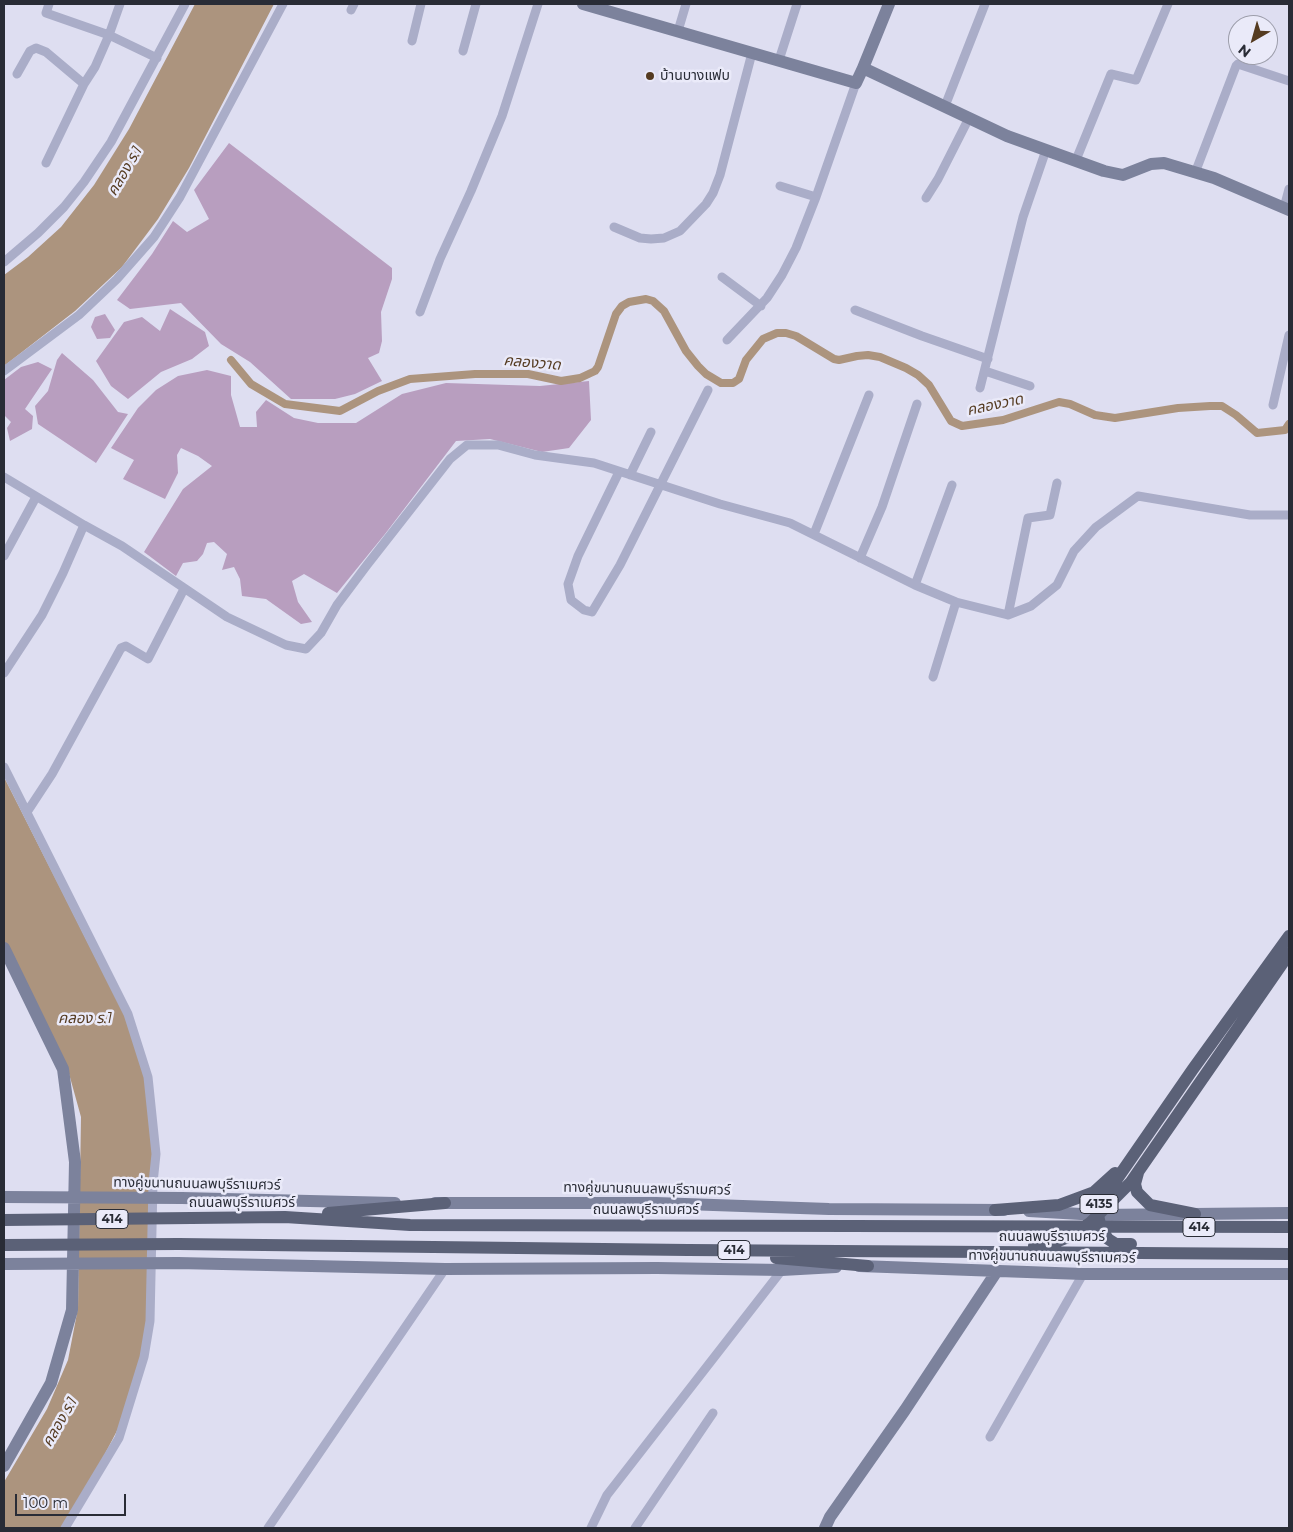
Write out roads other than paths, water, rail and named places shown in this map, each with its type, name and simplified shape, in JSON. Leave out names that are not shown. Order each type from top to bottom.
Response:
[{"type":"main road","points":[[583,4],[609,8],[678,31],[856,83],[889,4]]},
{"type":"main road","points":[[862,68],[1007,136],[1104,171],[1123,175],[1151,164],[1164,163],[1214,178],[1287,209]]},
{"type":"main road","name":"4135","points":[[1233,1253],[1116,1244],[1108,1239],[1101,1229],[1098,1215],[1099,1205],[1289,936]]},
{"type":"main road","points":[[4,948],[62,1069],[75,1162],[72,1310],[51,1382],[5,1463]]},
{"type":"main road","name":"4135","points":[[1007,1252],[1056,1242],[1071,1236],[1090,1223],[1130,1182],[1289,956]]},
{"type":"main road","points":[[995,1210],[1059,1205],[1077,1199],[1094,1192],[1128,1162]]},
{"type":"main road","points":[[1140,1168],[1135,1184],[1137,1192],[1150,1205],[1195,1214]]},
{"type":"main road","name":"ทางคู่ขนานถนนลพบุรีราเมศวร์","points":[[4,1197],[445,1203],[656,1202],[829,1210],[995,1210],[1098,1215],[1289,1213]]},
{"type":"main road","points":[[285,1217],[445,1203]]},
{"type":"main road","name":"ถนนลพบุรีราเมศวร์","points":[[4,1220],[285,1217],[410,1225],[1289,1226]]},
{"type":"main road","points":[[409,1247],[410,1225]]},
{"type":"main road","name":"ถนนลพบุรีราเมศวร์","points":[[4,1245],[179,1244],[1289,1254]]},
{"type":"main road","points":[[688,1250],[868,1266]]},
{"type":"main road","name":"ทางคู่ขนานถนนลพบุรีราเมศวร์","points":[[4,1264],[178,1263],[446,1269],[657,1268],[782,1270],[868,1266],[1083,1274],[1289,1274]]},
{"type":"main road","points":[[825,1528],[830,1517],[905,1410],[997,1271]]},
{"type":"street","points":[[49,4],[46,13],[109,35],[156,58]]},
{"type":"street","points":[[46,163],[84,84],[95,67],[120,4]]},
{"type":"street","points":[[4,262],[38,233],[64,207],[84,182],[111,142],[185,4]]},
{"type":"street","points":[[4,371],[78,315],[117,279],[154,237],[180,197],[284,4]]},
{"type":"street","points":[[412,41],[421,4]]},
{"type":"street","points":[[463,51],[476,4]]},
{"type":"street","points":[[420,312],[440,259],[501,118],[538,4]]},
{"type":"street","points":[[678,31],[686,4]]},
{"type":"street","points":[[779,60],[797,4]]},
{"type":"street","points":[[945,106],[985,4]]},
{"type":"street","points":[[1076,160],[1111,74],[1136,80],[1168,4]]},
{"type":"street","points":[[17,74],[30,51],[36,48],[46,52],[84,84]]},
{"type":"street","points":[[614,227],[640,238],[664,238],[680,231],[706,204],[720,176],[752,53]]},
{"type":"street","points":[[1195,173],[1238,64],[1289,81]]},
{"type":"street","points":[[727,340],[761,306],[782,275],[796,248],[856,83]]},
{"type":"street","points":[[926,198],[938,179],[969,118]]},
{"type":"street","points":[[980,388],[1023,217],[1046,150]]},
{"type":"street","points":[[780,186],[816,196]]},
{"type":"street","points":[[1287,209],[1289,189]]},
{"type":"street","points":[[722,277],[761,306]]},
{"type":"street","points":[[855,310],[988,359]]},
{"type":"street","points":[[1273,405],[1289,335]]},
{"type":"street","points":[[985,371],[1030,386]]},
{"type":"street","points":[[619,472],[582,548],[568,584],[571,600],[584,610],[592,612],[620,565],[708,390]]},
{"type":"street","points":[[814,534],[869,395]]},
{"type":"street","points":[[860,558],[882,507],[917,404]]},
{"type":"street","points":[[630,475],[651,432]]},
{"type":"street","points":[[4,477],[122,546],[227,618],[286,645],[306,649],[450,459],[467,445],[498,446],[535,455],[594,463],[720,504],[790,523],[915,585],[956,602],[1008,615],[1032,606],[1057,585],[1074,551],[1096,527],[1138,496],[1250,515],[1289,515]]},
{"type":"street","points":[[1008,615],[1028,518],[1050,514],[1057,483]]},
{"type":"street","points":[[915,585],[952,485]]},
{"type":"street","points":[[4,556],[36,497]]},
{"type":"street","points":[[4,673],[42,615],[84,525]]},
{"type":"street","points":[[27,812],[52,774],[121,648],[126,646],[148,659],[184,589]]},
{"type":"street","points":[[933,677],[956,602]]},
{"type":"street","points":[[4,767],[128,1014],[148,1077],[156,1154],[153,1183],[150,1321],[144,1357],[119,1438],[65,1528]]},
{"type":"street","points":[[268,1528],[446,1269]]},
{"type":"street","points":[[593,1528],[607,1495],[782,1270]]},
{"type":"street","points":[[990,1437],[1083,1274]]},
{"type":"street","points":[[636,1528],[713,1412]]},
{"type":"water","name":"คลอง ร.1","points":[[195,4],[274,4],[189,168],[158,219],[122,267],[75,311],[4,366],[4,275],[28,257],[61,227],[94,185],[129,129]]},
{"type":"water","name":"คลอง ร.1","points":[[4,777],[126,1018],[145,1078],[154,1150],[148,1321],[142,1356],[119,1427],[96,1471],[61,1528],[4,1528],[4,1482],[47,1409],[68,1360],[78,1308],[81,1117],[68,1070],[4,943]]},
{"type":"waterway","name":"คลองวาด","points":[[231,360],[251,384],[285,404],[340,411],[378,391],[410,379],[475,374],[528,374],[561,381],[580,378],[595,371],[616,314],[622,306],[629,302],[646,299],[653,301],[664,311],[686,351],[698,366],[706,374],[721,383],[733,383],[739,379],[746,360],[763,339],[777,333],[786,333],[796,336],[834,359],[839,360],[868,355],[880,357],[906,368],[918,375],[929,385],[951,421],[962,426],[1003,420],[1059,402],[1070,404],[1095,415],[1115,418],[1178,408],[1222,406],[1257,433],[1285,430],[1289,424]]},
{"type":"place","name":"บ้านบางแฟบ","points":[[650,76]]}]
